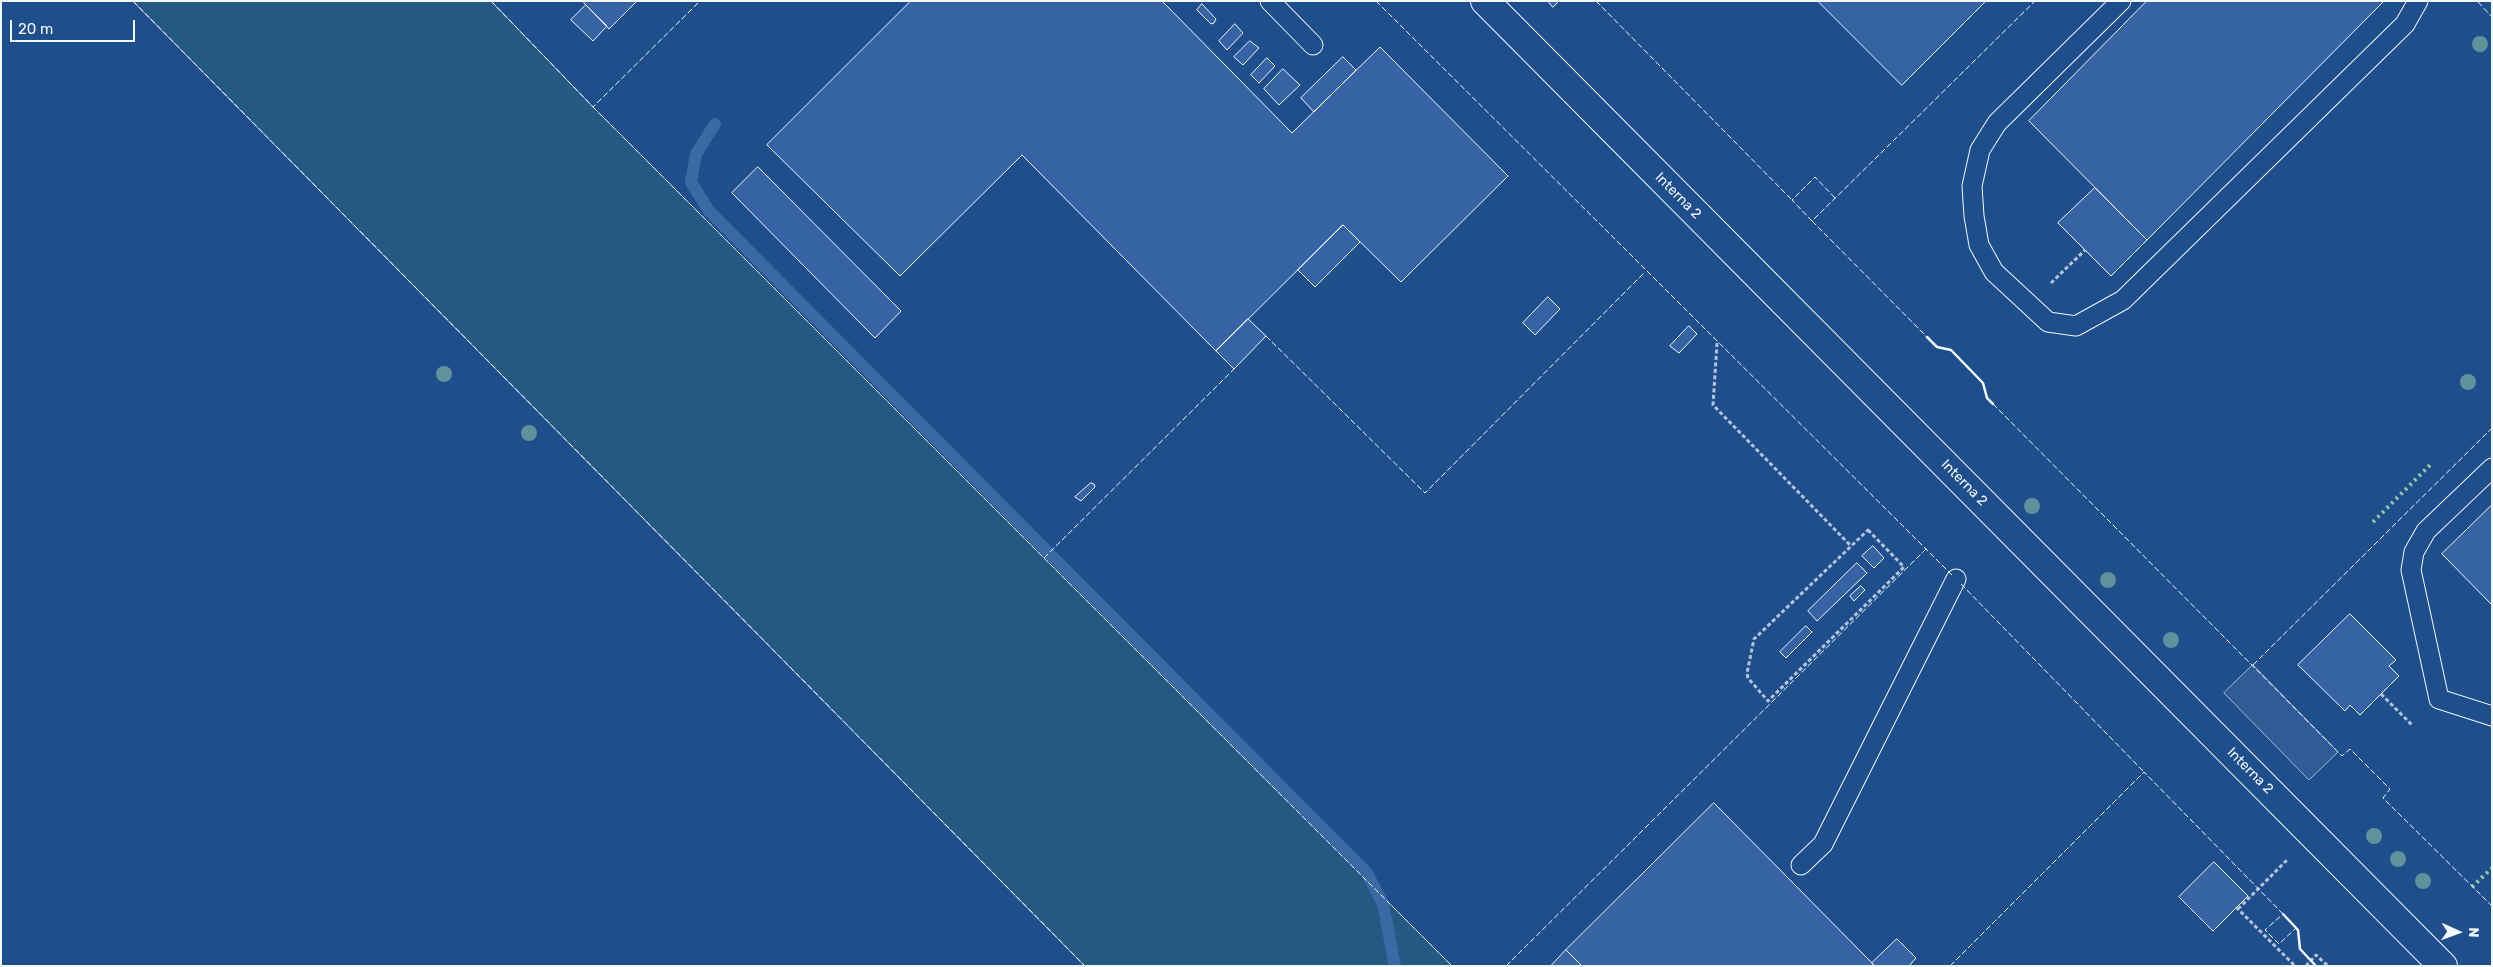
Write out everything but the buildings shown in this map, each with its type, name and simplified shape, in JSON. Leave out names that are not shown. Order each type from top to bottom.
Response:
[{"type":"street","name":"Interna 2","points":[[1485,1],[2443,966]]},
{"type":"lane","points":[[1270,1],[1314,44]]},
{"type":"lane","points":[[2122,1],[1997,123],[1980,150],[1972,186],[1974,216],[1979,245],[1994,272],[2028,306],[2048,322],[2076,326],[2123,300],[2405,24],[2418,1]]},
{"type":"lane","points":[[2492,468],[2426,531],[2414,552],[2411,570],[2439,699],[2492,716]]},
{"type":"lane","points":[[1801,865],[1823,844],[1956,579]]},
{"type":"path","points":[[2028,306],[2085,250]]},
{"type":"path","points":[[1717,343],[1713,406],[1851,546]]},
{"type":"path","points":[[1868,530],[1904,566],[1768,701],[1748,678],[1747,673],[1754,639],[1851,546],[1868,530]]},
{"type":"path","points":[[2381,694],[2412,725]]},
{"type":"path","points":[[2295,966],[2238,908],[2312,834]]},
{"type":"path","points":[[2306,966],[2316,955],[2328,966]]},
{"type":"shaded area","points":[[133,1],[491,1],[593,107],[1452,966],[1085,966]]},
{"type":"shaded area","points":[[2253,665],[2338,752],[2309,780],[2224,693]]},
{"type":"waterway","points":[[715,124],[696,154],[691,182],[709,211],[1367,873],[1383,904],[1395,966]]},
{"type":"hedge","points":[[2373,522],[2431,464]]},
{"type":"hedge","points":[[2472,887],[2492,868]]},
{"type":"fence","points":[[133,1],[1085,966]]},
{"type":"fence","points":[[491,1],[593,107],[700,1]]},
{"type":"fence","points":[[1376,1],[1952,575]]},
{"type":"fence","points":[[1596,1],[1792,200]]},
{"type":"fence","points":[[1835,198],[1815,177],[1792,200],[1812,221],[2035,1]]},
{"type":"fence","points":[[2478,2],[2492,17]]},
{"type":"fence","points":[[593,107],[1452,966]]},
{"type":"fence","points":[[1812,221],[1927,337]]},
{"type":"fence","points":[[1266,336],[1425,493],[1645,272]]},
{"type":"fence","points":[[1044,558],[1234,369]]},
{"type":"fence","points":[[1993,404],[2342,756],[2350,749],[2390,789],[2383,798],[2492,906]]},
{"type":"fence","points":[[2253,665],[2492,428]]},
{"type":"fence","points":[[1506,966],[1926,549]]},
{"type":"fence","points":[[1961,584],[2144,772]]},
{"type":"fence","points":[[1950,966],[2144,772],[2283,914]]},
{"type":"fence","points":[[2283,914],[2296,928],[2279,944],[2265,930],[2283,914]]},
{"type":"wall","points":[[1927,337],[1937,347],[1951,350],[1983,383],[1987,398],[1993,404]]},
{"type":"wall","points":[[2283,914],[2298,930],[2300,949],[2316,966]]}]
